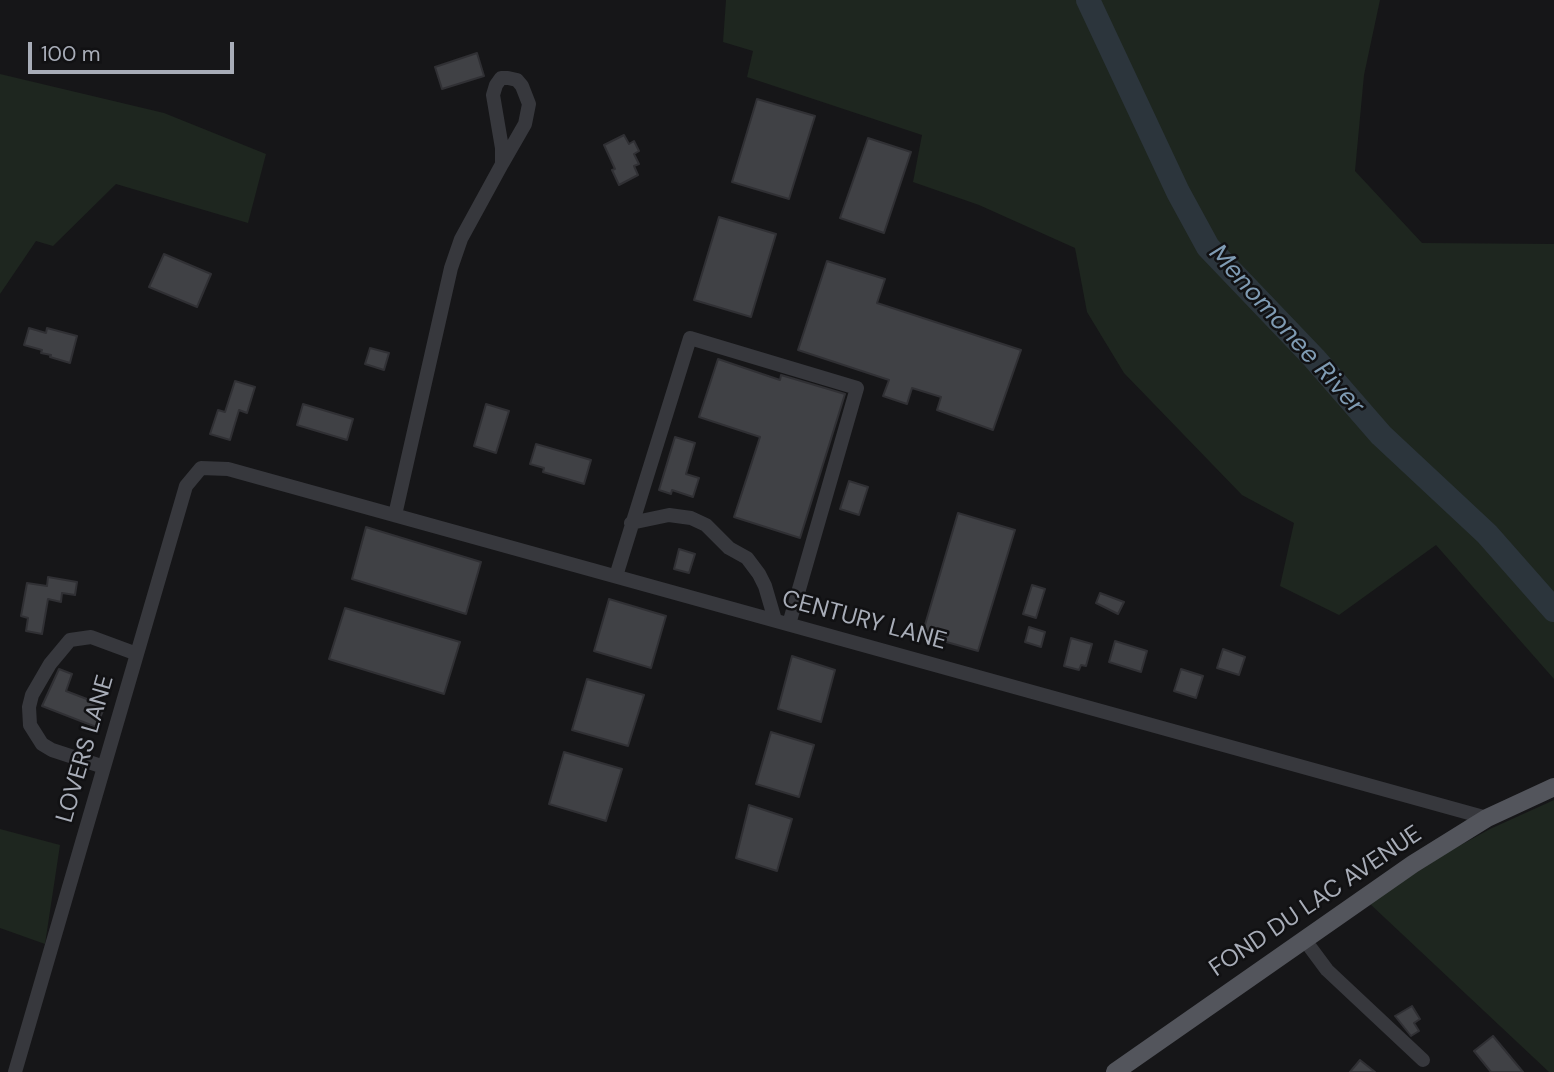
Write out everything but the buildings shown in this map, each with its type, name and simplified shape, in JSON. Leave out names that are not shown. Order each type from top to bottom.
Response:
[{"type":"main road","name":"FOND DU LAC AVENUE","points":[[1115,1072],[1413,864],[1487,818],[1554,788]]},
{"type":"street","points":[[395,515],[451,268],[461,239],[525,124],[529,104],[522,86],[517,80],[508,78],[501,78],[493,95],[502,164]]},
{"type":"street","points":[[616,576],[690,338],[857,388],[789,624]]},
{"type":"street","name":"LOVERS LANE","points":[[15,1072],[186,486],[201,468],[228,469]]},
{"type":"street","name":"CENTURY LANE","points":[[228,469],[1487,818]]},
{"type":"street","points":[[631,523],[669,515],[691,518],[706,525],[729,548],[747,558],[760,574],[775,620]]},
{"type":"street","points":[[104,767],[52,750],[42,744],[30,725],[29,707],[50,664],[70,640],[91,637],[137,654]]},
{"type":"street","points":[[1304,939],[1327,970],[1423,1059]]},
{"type":"shaded area","points":[[726,0],[1380,0],[1364,75],[1355,171],[1422,243],[1554,244],[1554,679],[1436,545],[1339,615],[1280,586],[1294,523],[1242,495],[1124,373],[1087,312],[1075,248],[979,205],[913,182],[922,135],[747,77],[753,51],[723,42]]},
{"type":"shaded area","points":[[0,74],[164,113],[266,154],[248,223],[116,184],[53,246],[36,241],[0,294]]},
{"type":"shaded area","points":[[1554,800],[1554,1072],[1549,1072],[1369,903],[1448,852],[1490,829]]},
{"type":"shaded area","points":[[0,829],[60,845],[45,944],[0,928]]},
{"type":"waterway","name":"Menomonee River","points":[[1088,0],[1178,192],[1208,247],[1314,358],[1381,435],[1487,534],[1554,610]]}]
